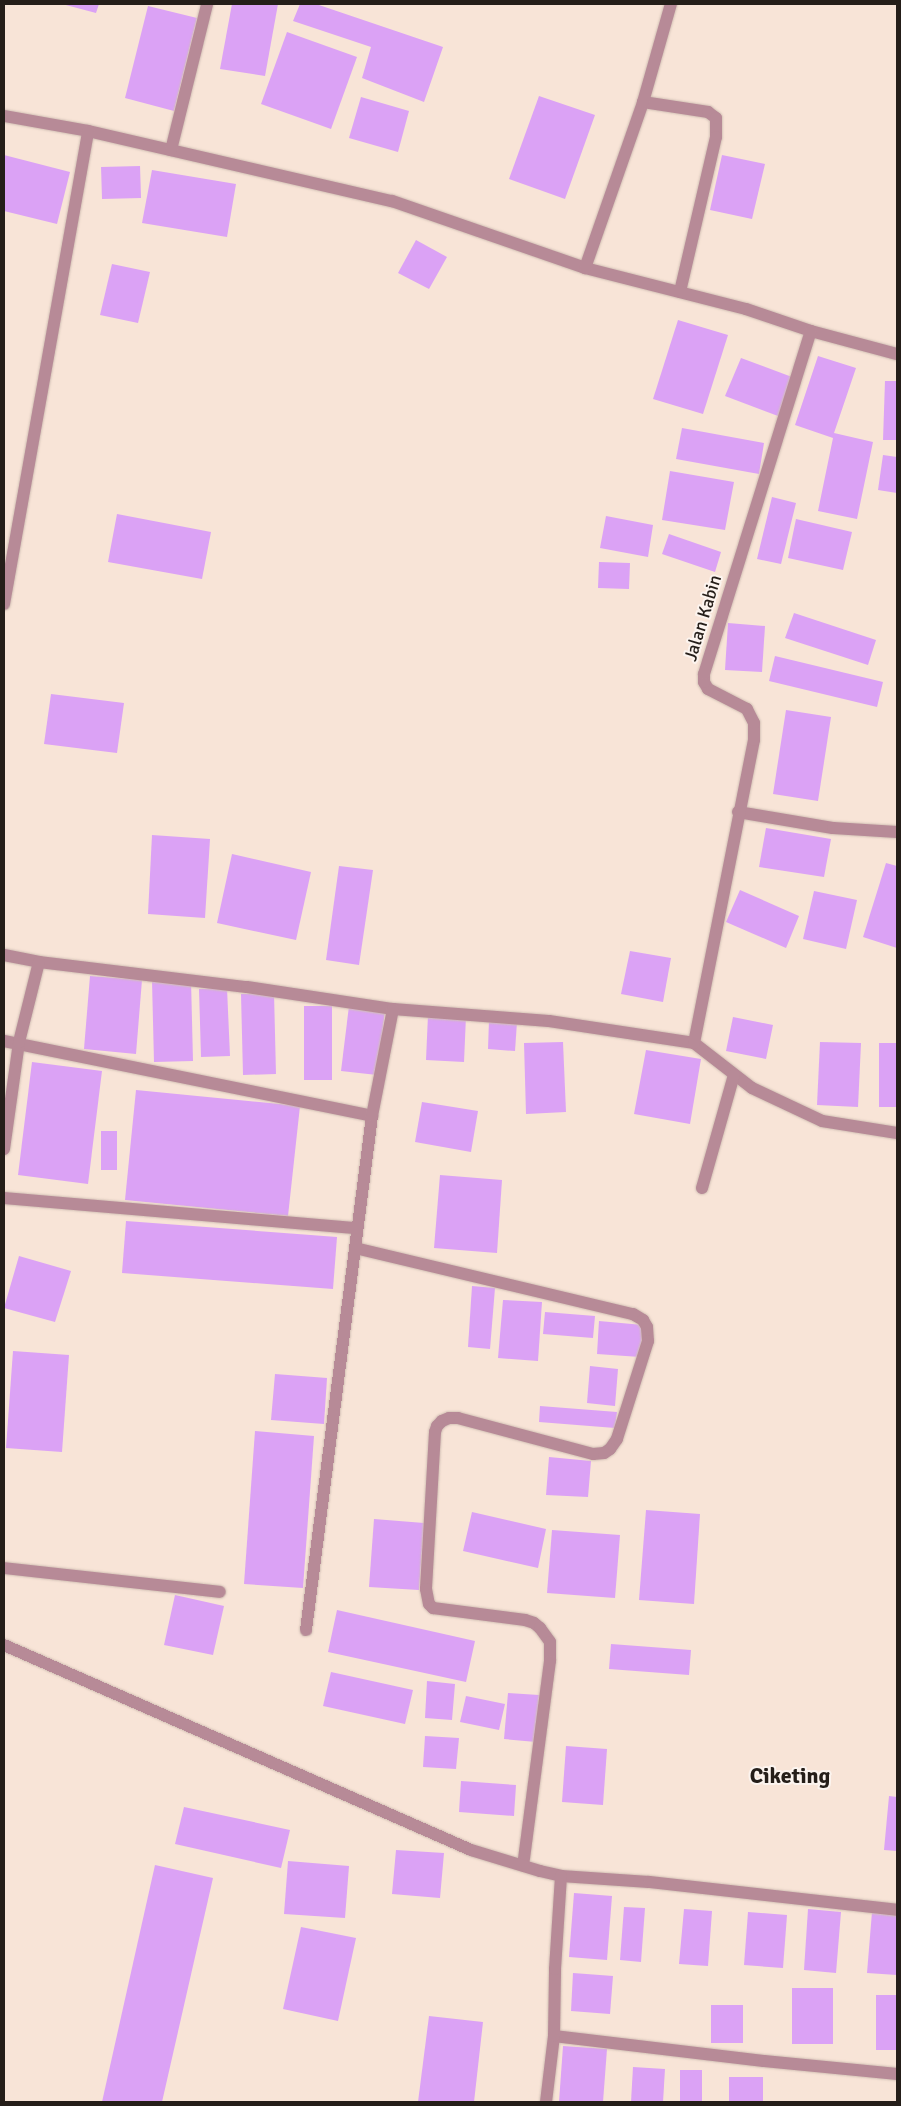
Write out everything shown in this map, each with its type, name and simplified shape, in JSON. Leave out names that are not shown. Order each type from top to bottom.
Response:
[{"type":"street","points":[[171,150],[207,4]]},
{"type":"street","points":[[585,268],[643,102],[671,4]]},
{"type":"street","points":[[643,102],[708,112],[716,118],[716,137],[680,292]]},
{"type":"street","points":[[4,116],[88,131],[392,200],[585,268],[746,309],[811,331],[897,354]]},
{"type":"street","points":[[4,604],[88,131]]},
{"type":"street","name":"Jalan Kabin","points":[[694,1044],[738,812],[754,740],[754,723],[747,710],[708,689],[704,682],[704,674],[811,331]]},
{"type":"street","points":[[738,812],[833,828],[897,832]]},
{"type":"street","points":[[4,955],[39,962],[247,987],[393,1009],[549,1021],[694,1044],[752,1088],[822,1121],[897,1133]]},
{"type":"street","points":[[4,1149],[19,1042],[39,962]]},
{"type":"street","points":[[306,1630],[372,1116],[393,1009]]},
{"type":"street","points":[[4,1041],[19,1042],[187,1079],[372,1116]]},
{"type":"street","points":[[702,1188],[734,1075]]},
{"type":"street","points":[[4,1198],[357,1228]]},
{"type":"street","points":[[355,1248],[633,1314],[643,1320],[647,1327],[648,1341],[617,1439],[610,1449],[604,1453],[593,1454],[458,1418],[449,1418],[442,1421],[437,1426],[435,1432],[426,1589],[428,1604],[433,1608],[525,1620],[534,1623],[550,1642],[550,1661],[523,1865]]},
{"type":"street","points":[[4,1568],[220,1592]]},
{"type":"street","points":[[4,1645],[471,1850],[561,1876],[649,1882],[897,1910]]},
{"type":"street","points":[[546,2102],[554,2036],[554,1969],[561,1876]]},
{"type":"street","points":[[554,2036],[764,2061],[897,2074]]},
{"type":"building","points":[[62,4],[99,4],[96,13]]},
{"type":"building","points":[[232,4],[278,4],[265,76],[220,69]]},
{"type":"building","points":[[300,4],[316,4],[443,47],[424,102],[362,78],[371,47],[293,21]]},
{"type":"building","points":[[148,6],[197,18],[174,111],[125,98]]},
{"type":"building","points":[[287,32],[357,57],[331,129],[261,104]]},
{"type":"building","points":[[539,96],[595,115],[565,199],[509,179]]},
{"type":"building","points":[[361,97],[409,111],[398,152],[349,138]]},
{"type":"building","points":[[4,155],[70,172],[57,224],[4,211]]},
{"type":"building","points":[[722,155],[765,164],[752,219],[710,210]]},
{"type":"building","points":[[140,166],[141,198],[102,199],[101,167]]},
{"type":"building","points":[[152,170],[236,184],[227,237],[142,223]]},
{"type":"building","points":[[416,240],[447,257],[429,289],[398,273]]},
{"type":"building","points":[[112,264],[150,272],[138,323],[100,315]]},
{"type":"building","points":[[678,320],[728,335],[703,414],[653,399]]},
{"type":"building","points":[[818,356],[856,368],[834,433],[873,442],[857,519],[818,511],[833,438],[795,425]]},
{"type":"building","points":[[741,358],[792,377],[778,416],[725,396]]},
{"type":"building","points":[[885,381],[897,381],[897,440],[883,440]]},
{"type":"building","points":[[682,428],[764,443],[759,474],[676,459]]},
{"type":"building","points":[[883,455],[897,457],[897,493],[878,490]]},
{"type":"building","points":[[670,471],[734,482],[725,530],[662,520]]},
{"type":"building","points":[[772,497],[796,503],[781,564],[757,559]]},
{"type":"building","points":[[117,514],[211,532],[202,579],[108,562]]},
{"type":"building","points":[[606,516],[653,525],[648,557],[600,548]]},
{"type":"building","points":[[796,519],[852,532],[843,570],[788,558]]},
{"type":"building","points":[[669,534],[721,552],[715,572],[662,554]]},
{"type":"building","points":[[599,562],[630,563],[629,589],[598,588]]},
{"type":"building","points":[[794,613],[876,640],[868,665],[785,638]]},
{"type":"building","points":[[728,623],[765,626],[762,672],[725,670]]},
{"type":"building","points":[[775,656],[883,682],[877,707],[769,681]]},
{"type":"building","points":[[51,694],[124,703],[117,753],[44,744]]},
{"type":"building","points":[[786,710],[831,717],[818,801],[773,794]]},
{"type":"building","points":[[766,828],[831,839],[824,877],[759,867]]},
{"type":"building","points":[[152,835],[210,839],[205,918],[148,914]]},
{"type":"building","points":[[232,854],[311,872],[296,940],[217,923]]},
{"type":"building","points":[[886,863],[897,866],[897,948],[863,937]]},
{"type":"building","points":[[339,866],[373,870],[359,965],[326,960]]},
{"type":"building","points":[[740,890],[799,916],[786,948],[726,922]]},
{"type":"building","points":[[814,891],[857,900],[846,949],[803,939]]},
{"type":"building","points":[[630,951],[671,958],[663,1002],[621,994]]},
{"type":"building","points":[[90,976],[142,980],[136,1054],[84,1049]]},
{"type":"building","points":[[191,980],[193,1061],[154,1062],[152,981]]},
{"type":"building","points":[[227,988],[230,1056],[201,1057],[199,989]]},
{"type":"building","points":[[274,993],[276,1074],[243,1075],[241,994]]},
{"type":"building","points":[[304,1006],[332,1006],[332,1080],[304,1080]]},
{"type":"building","points":[[349,1006],[385,1011],[377,1075],[341,1071]]},
{"type":"building","points":[[428,1015],[466,1016],[464,1062],[426,1060]]},
{"type":"building","points":[[733,1017],[773,1025],[766,1059],[726,1051]]},
{"type":"building","points":[[489,1020],[517,1022],[515,1051],[488,1049]]},
{"type":"building","points":[[563,1042],[566,1112],[526,1114],[524,1043]]},
{"type":"building","points":[[820,1042],[861,1043],[858,1107],[817,1105]]},
{"type":"building","points":[[879,1043],[897,1043],[897,1107],[879,1107]]},
{"type":"building","points":[[646,1050],[701,1059],[690,1124],[634,1114]]},
{"type":"building","points":[[32,1062],[102,1071],[88,1184],[18,1175]]},
{"type":"building","points":[[136,1090],[300,1106],[288,1216],[125,1200]]},
{"type":"building","points":[[422,1102],[478,1111],[471,1152],[415,1142]]},
{"type":"building","points":[[101,1131],[117,1131],[117,1170],[101,1170]]},
{"type":"building","points":[[440,1175],[502,1180],[497,1253],[434,1248]]},
{"type":"building","points":[[126,1221],[337,1237],[333,1289],[122,1273]]},
{"type":"building","points":[[19,1256],[71,1271],[55,1322],[4,1308]]},
{"type":"building","points":[[472,1286],[495,1288],[490,1349],[468,1347]]},
{"type":"building","points":[[503,1300],[542,1302],[538,1361],[498,1358]]},
{"type":"building","points":[[545,1312],[595,1316],[593,1338],[543,1334]]},
{"type":"building","points":[[599,1321],[643,1325],[640,1357],[597,1354]]},
{"type":"building","points":[[13,1351],[69,1355],[62,1452],[6,1448]]},
{"type":"building","points":[[590,1366],[618,1369],[615,1406],[587,1403]]},
{"type":"building","points":[[275,1374],[327,1378],[324,1424],[271,1420]]},
{"type":"building","points":[[540,1406],[617,1412],[615,1428],[539,1422]]},
{"type":"building","points":[[255,1431],[314,1436],[303,1588],[244,1584]]},
{"type":"building","points":[[549,1457],[591,1461],[588,1497],[546,1495]]},
{"type":"building","points":[[646,1510],[700,1514],[694,1604],[639,1600]]},
{"type":"building","points":[[472,1512],[546,1529],[538,1568],[463,1551]]},
{"type":"building","points":[[374,1519],[424,1523],[419,1590],[369,1587]]},
{"type":"building","points":[[552,1530],[620,1535],[615,1598],[547,1593]]},
{"type":"building","points":[[175,1595],[224,1606],[213,1655],[164,1645]]},
{"type":"building","points":[[337,1610],[475,1641],[466,1682],[328,1652]]},
{"type":"building","points":[[611,1644],[691,1650],[689,1675],[609,1669]]},
{"type":"building","points":[[331,1672],[413,1690],[405,1724],[323,1706]]},
{"type":"building","points":[[427,1681],[455,1684],[452,1720],[425,1718]]},
{"type":"building","points":[[508,1693],[539,1695],[536,1742],[504,1739]]},
{"type":"building","points":[[466,1696],[505,1704],[499,1730],[460,1722]]},
{"type":"building","points":[[425,1736],[459,1738],[456,1769],[423,1767]]},
{"type":"building","points":[[566,1746],[607,1749],[603,1805],[562,1802]]},
{"type":"building","points":[[461,1781],[516,1785],[514,1816],[459,1812]]},
{"type":"building","points":[[889,1796],[897,1797],[897,1851],[884,1850]]},
{"type":"building","points":[[184,1807],[290,1830],[281,1868],[175,1844]]},
{"type":"building","points":[[396,1850],[444,1853],[440,1898],[392,1894]]},
{"type":"building","points":[[288,1861],[349,1866],[345,1918],[284,1914]]},
{"type":"building","points":[[155,1865],[213,1878],[162,2102],[102,2102]]},
{"type":"building","points":[[574,1893],[612,1896],[607,1960],[569,1957]]},
{"type":"building","points":[[624,1907],[645,1908],[641,1962],[620,1960]]},
{"type":"building","points":[[684,1909],[712,1911],[708,1966],[679,1964]]},
{"type":"building","points":[[808,1909],[841,1912],[836,1973],[804,1970]]},
{"type":"building","points":[[748,1912],[787,1915],[783,1968],[744,1965]]},
{"type":"building","points":[[872,1912],[897,1914],[897,1975],[867,1973]]},
{"type":"building","points":[[301,1927],[356,1938],[338,2021],[283,2009]]},
{"type":"building","points":[[573,1973],[613,1976],[610,2014],[571,2011]]},
{"type":"building","points":[[792,1988],[833,1988],[833,2044],[792,2044]]},
{"type":"building","points":[[876,1995],[897,1995],[897,2050],[876,2050]]},
{"type":"building","points":[[711,2005],[743,2005],[743,2043],[711,2043]]},
{"type":"building","points":[[429,2016],[483,2022],[474,2102],[418,2102]]},
{"type":"building","points":[[563,2046],[607,2049],[603,2102],[559,2102]]},
{"type":"building","points":[[633,2067],[665,2069],[663,2102],[631,2102]]},
{"type":"building","points":[[680,2070],[702,2070],[702,2102],[680,2102]]},
{"type":"building","points":[[729,2077],[763,2077],[763,2102],[729,2102]]},
{"type":"district","name":"Ciketing","points":[[790,1776]]}]
